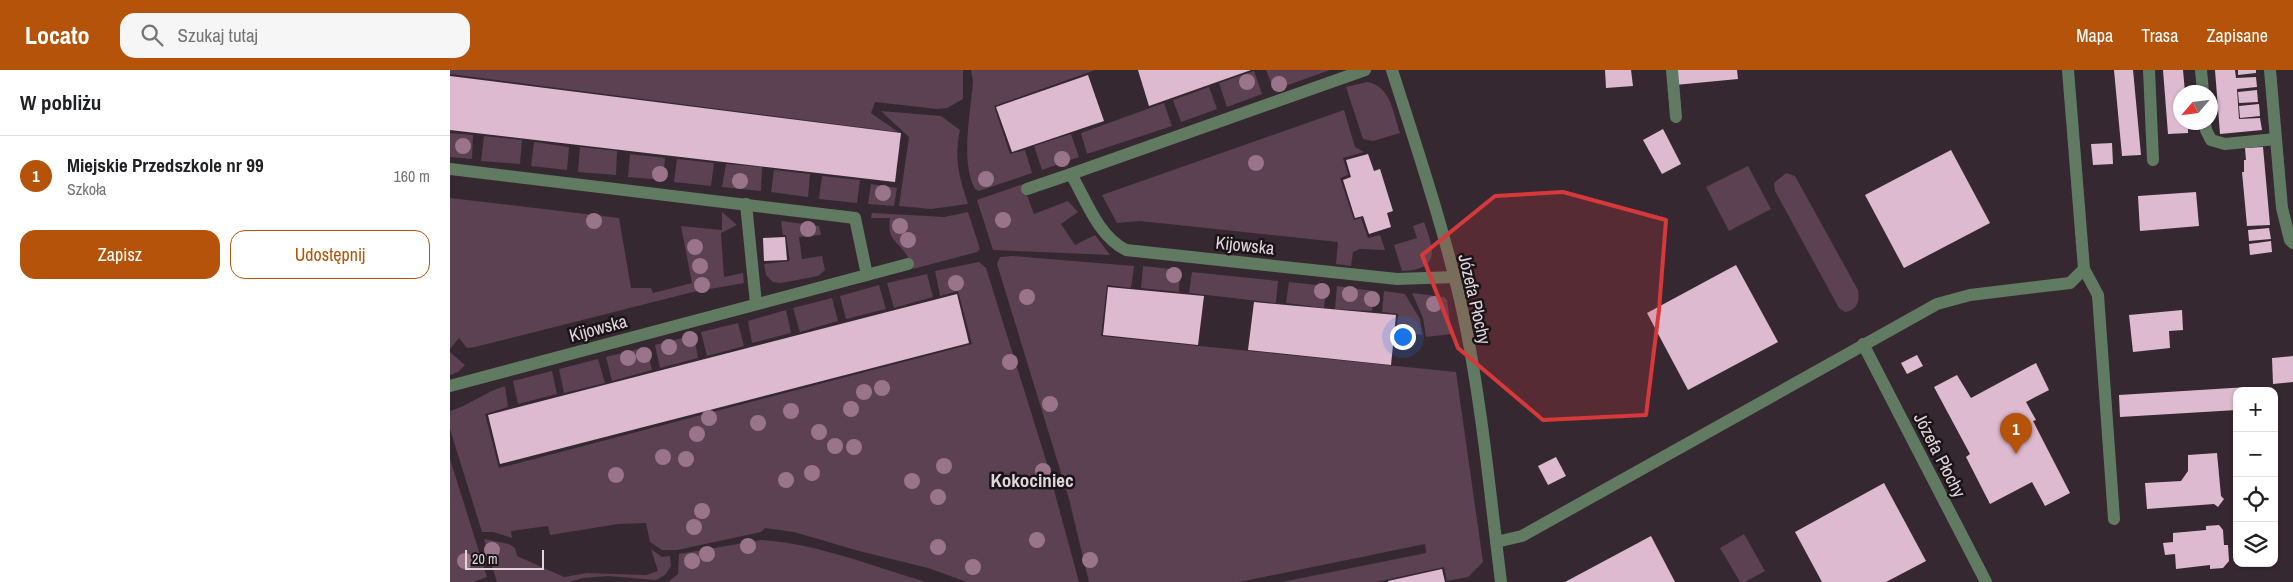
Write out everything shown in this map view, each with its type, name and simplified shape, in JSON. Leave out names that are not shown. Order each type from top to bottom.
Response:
[{"type":"street","points":[[1027,189],[1365,70]]},
{"type":"street","name":"Józefa Płochy","points":[[1392,70],[1454,277],[1464,319],[1482,429],[1500,582]]},
{"type":"street","points":[[1672,70],[1676,117]]},
{"type":"street","points":[[2068,70],[2084,269],[2098,295],[2114,519]]},
{"type":"street","points":[[2150,70],[2153,160]]},
{"type":"street","points":[[2202,70],[2203,85]]},
{"type":"street","points":[[2270,70],[2282,208],[2290,240],[2293,244]]},
{"type":"street","points":[[2206,130],[2211,140],[2225,144],[2276,139]]},
{"type":"street","points":[[450,169],[855,218],[867,275]]},
{"type":"street","name":"Kijowska","points":[[1071,174],[1106,235],[1110,240],[1126,250],[1398,279],[1454,277]]},
{"type":"street","points":[[746,204],[756,304]]},
{"type":"street","name":"Kijowska","points":[[450,386],[908,264]]},
{"type":"street","points":[[1496,542],[1522,536],[1937,304],[1970,295],[2070,283],[2084,269]]},
{"type":"street","name":"Józefa Płochy","points":[[1863,344],[1986,582]]},
{"type":"highlighted area","points":[[1563,192],[1666,220],[1659,310],[1646,415],[1543,420],[1458,348],[1422,255],[1495,196]]},
{"type":"shaded area","points":[[450,70],[963,70],[963,99],[947,108],[937,109],[875,102],[871,113],[898,132],[450,74]]},
{"type":"shaded area","points":[[971,70],[1095,70],[994,106],[1010,154],[1025,150],[1032,173],[979,191],[975,189],[971,178],[967,151],[973,81]]},
{"type":"shaded area","points":[[1266,70],[1330,70],[1274,90]]},
{"type":"shaded area","points":[[1254,71],[1262,94],[1227,107],[1219,83]]},
{"type":"shaded area","points":[[1367,82],[1381,89],[1386,95],[1393,109],[1400,133],[1373,141],[1363,139],[1346,87]]},
{"type":"shaded area","points":[[1209,87],[1217,109],[1181,122],[1173,100]]},
{"type":"shaded area","points":[[1164,103],[1172,126],[1087,154],[1081,133]]},
{"type":"shaded area","points":[[1344,110],[1355,147],[1364,152],[1343,158],[1348,175],[1340,178],[1354,220],[1361,218],[1368,238],[1380,235],[1385,250],[1360,249],[1353,252],[1351,266],[1336,264],[1338,242],[1140,221],[1117,223],[1102,195]]},
{"type":"shaded area","points":[[881,111],[941,116],[960,130],[957,150],[958,167],[968,204],[931,209],[899,206],[909,137]]},
{"type":"shaded area","points":[[450,133],[473,135],[472,159],[450,157]]},
{"type":"shaded area","points":[[1071,134],[1079,157],[1042,170],[1034,146]]},
{"type":"shaded area","points":[[484,136],[522,140],[520,164],[481,161]]},
{"type":"shaded area","points":[[534,142],[569,147],[567,170],[531,166]]},
{"type":"shaded area","points":[[580,147],[617,151],[616,175],[578,172]]},
{"type":"shaded area","points":[[630,154],[665,158],[663,180],[628,177]]},
{"type":"shaded area","points":[[677,159],[714,163],[711,186],[674,182]]},
{"type":"shaded area","points":[[726,164],[762,167],[761,191],[722,187]]},
{"type":"shaded area","points":[[1748,166],[1771,209],[1729,231],[1706,187]]},
{"type":"shaded area","points":[[774,170],[810,174],[808,197],[771,192]]},
{"type":"shaded area","points":[[1786,173],[1795,176],[1858,290],[1857,305],[1849,311],[1845,312],[1839,308],[1775,191],[1774,183]]},
{"type":"shaded area","points":[[822,176],[860,180],[857,203],[819,199]]},
{"type":"shaded area","points":[[871,184],[897,188],[894,206],[868,204]]},
{"type":"shaded area","points":[[1023,184],[1034,214],[1068,201],[1078,212],[1061,224],[1075,245],[1095,235],[1110,255],[993,250],[977,200]]},
{"type":"shaded area","points":[[450,198],[619,218],[631,288],[651,288],[653,293],[692,283],[681,226],[722,230],[722,212],[737,225],[721,233],[724,277],[743,273],[744,283],[693,292],[475,347],[467,348],[459,338],[450,349]]},
{"type":"shaded area","points":[[968,212],[980,249],[977,252],[913,269],[907,256],[891,235],[890,218],[871,218],[872,213],[944,217]]},
{"type":"shaded area","points":[[781,221],[819,226],[821,235],[799,237],[802,259],[822,256],[825,270],[818,276],[781,283],[773,282],[766,275],[764,264],[790,261],[786,235],[783,235]]},
{"type":"shaded area","points":[[1424,222],[1432,249],[1429,262],[1415,270],[1402,271],[1394,245],[1417,238],[1413,226]]},
{"type":"shaded area","points":[[1013,256],[1134,266],[1131,288],[1107,285],[1101,336],[1456,372],[1483,562],[1468,577],[1447,581],[1444,567],[1376,582],[1282,582],[1426,553],[1425,544],[1239,582],[1089,582],[1069,499],[997,264],[1000,257]]},
{"type":"shaded area","points":[[979,262],[986,268],[1045,457],[1079,582],[967,582],[928,568],[794,532],[765,528],[761,532],[677,550],[662,550],[650,542],[646,523],[618,524],[550,535],[548,526],[511,531],[512,538],[493,532],[482,532],[450,429],[450,411],[505,386],[508,407],[485,414],[499,468],[972,344],[958,291],[940,296],[935,271]]},
{"type":"shaded area","points":[[1143,266],[1180,270],[1179,292],[1141,288]]},
{"type":"shaded area","points":[[1192,272],[1278,281],[1276,303],[1189,293]]},
{"type":"shaded area","points":[[927,274],[933,297],[894,308],[887,283]]},
{"type":"shaded area","points":[[1289,282],[1326,286],[1324,308],[1286,303]]},
{"type":"shaded area","points":[[879,285],[886,309],[846,319],[840,296]]},
{"type":"shaded area","points":[[1337,286],[1374,291],[1372,311],[1335,309]]},
{"type":"shaded area","points":[[1384,291],[1405,294],[1420,319],[1422,335],[1397,331],[1398,314],[1382,312]]},
{"type":"shaded area","points":[[1412,293],[1444,297],[1447,300],[1452,334],[1426,337],[1423,318]]},
{"type":"shaded area","points":[[832,298],[838,321],[800,332],[793,308]]},
{"type":"shaded area","points":[[786,310],[791,333],[752,343],[748,321]]},
{"type":"shaded area","points":[[738,323],[744,346],[707,356],[701,332]]},
{"type":"shaded area","points":[[694,335],[698,358],[660,368],[655,345]]},
{"type":"shaded area","points":[[647,347],[652,370],[612,381],[606,357]]},
{"type":"shaded area","points":[[450,352],[465,365],[458,372],[450,375]]},
{"type":"shaded area","points":[[598,359],[605,383],[564,393],[559,369]]},
{"type":"shaded area","points":[[552,371],[557,394],[518,404],[513,381]]},
{"type":"shaded area","points":[[450,459],[487,577],[473,582],[450,582]]},
{"type":"shaded area","points":[[1744,534],[1765,571],[1745,582],[1740,582],[1720,548]]},
{"type":"shaded area","points":[[484,539],[509,544],[515,548],[517,556],[564,577],[587,573],[646,575],[658,571],[651,549],[662,557],[670,556],[671,566],[665,575],[656,580],[608,576],[583,578],[569,582],[497,582]]},
{"type":"shaded area","points":[[761,540],[804,546],[845,556],[926,582],[668,582],[678,574],[679,554]]},
{"type":"building","points":[[1138,70],[1251,70],[1149,106]]},
{"type":"building","points":[[1605,70],[1631,70],[1633,86],[1606,88]]},
{"type":"building","points":[[1674,70],[1737,70],[1738,79],[1675,85]]},
{"type":"building","points":[[2114,70],[2133,70],[2141,155],[2122,156]]},
{"type":"building","points":[[2163,70],[2183,70],[2184,85],[2173,85],[2173,130],[2188,130],[2188,133],[2168,134]]},
{"type":"building","points":[[2215,70],[2235,70],[2236,78],[2256,77],[2257,87],[2237,89],[2239,119],[2260,118],[2262,130],[2220,134],[2218,85],[2216,85]]},
{"type":"building","points":[[2238,70],[2256,70],[2256,73],[2238,75]]},
{"type":"building","points":[[1088,75],[1104,121],[1012,152],[996,107]]},
{"type":"building","points":[[450,76],[901,133],[895,182],[450,130]]},
{"type":"building","points":[[2257,90],[2258,102],[2239,103],[2238,92]]},
{"type":"building","points":[[2259,104],[2260,116],[2240,118],[2239,106]]},
{"type":"building","points":[[1663,129],[1681,164],[1662,174],[1643,140]]},
{"type":"building","points":[[2112,143],[2113,164],[2093,165],[2091,144]]},
{"type":"building","points":[[2263,147],[2270,225],[2247,226],[2242,172],[2244,172],[2244,160],[2246,160],[2245,148]]},
{"type":"building","points":[[1951,150],[1990,223],[1904,268],[1865,195]]},
{"type":"building","points":[[1368,154],[1374,171],[1380,169],[1393,211],[1387,213],[1391,227],[1369,234],[1363,216],[1355,218],[1343,180],[1351,177],[1346,160]]},
{"type":"building","points":[[2196,192],[2199,226],[2140,231],[2138,196]]},
{"type":"building","points":[[2269,228],[2271,239],[2249,241],[2248,230]]},
{"type":"building","points":[[785,237],[787,260],[764,261],[763,238]]},
{"type":"building","points":[[2271,241],[2272,252],[2250,255],[2249,244]]},
{"type":"building","points":[[1736,265],[1778,342],[1688,390],[1647,313]]},
{"type":"building","points":[[1108,287],[1204,296],[1198,345],[1103,335]]},
{"type":"building","points":[[957,294],[969,343],[500,464],[488,415]]},
{"type":"building","points":[[1254,302],[1396,315],[1391,365],[1248,350]]},
{"type":"building","points":[[2182,310],[2183,330],[2169,331],[2170,348],[2133,352],[2129,315]]},
{"type":"building","points":[[1917,355],[1923,366],[1907,374],[1901,363]]},
{"type":"building","points":[[2293,356],[2293,382],[2273,384],[2272,358]]},
{"type":"building","points":[[2036,363],[2049,390],[2026,402],[2036,420],[2033,421],[2070,493],[2045,506],[2032,482],[1990,504],[1966,457],[1970,454],[1934,387],[1957,375],[1971,398]]},
{"type":"building","points":[[2233,388],[2233,410],[2120,417],[2119,395]]},
{"type":"building","points":[[2217,453],[2221,496],[2224,499],[2218,507],[2214,504],[2147,509],[2145,483],[2181,481],[2188,471],[2188,455]]},
{"type":"building","points":[[1556,457],[1566,476],[1548,485],[1538,466]]},
{"type":"building","points":[[1884,483],[1926,561],[1886,582],[1822,582],[1795,532]]},
{"type":"building","points":[[2219,525],[2223,530],[2224,545],[2228,545],[2229,561],[2223,568],[2210,569],[2210,565],[2176,569],[2175,554],[2165,555],[2163,543],[2173,542],[2173,533],[2206,530],[2206,526]]},
{"type":"building","points":[[1651,536],[1675,582],[1565,582]]},
{"type":"building","points":[[1442,569],[1445,582],[1388,582],[1388,581]]},
{"type":"place","name":"Miejskie Przedszkole nr 99","points":[[2016,454]]},
{"type":"district","name":"Kokociniec","points":[[1032,480]]}]
